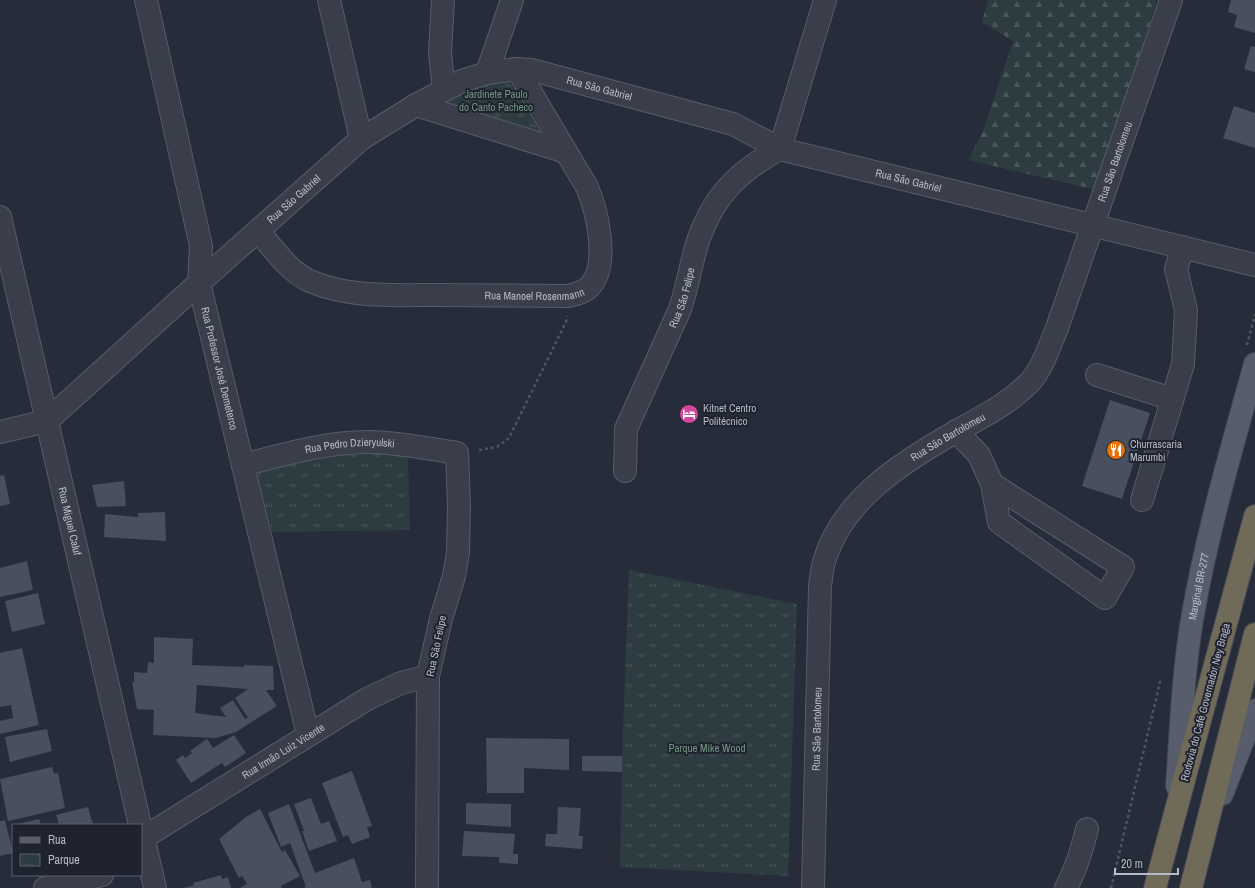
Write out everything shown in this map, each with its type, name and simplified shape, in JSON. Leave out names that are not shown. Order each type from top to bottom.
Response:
[{"type":"highway","name":"Rodovia do Café Governador Ney Braga","points":[[1155,888],[1255,516]]},
{"type":"highway","points":[[1191,888],[1255,634]]},
{"type":"main road","name":"Marginal BR-277","points":[[1175,814],[1184,678],[1193,615],[1219,496],[1255,364]]},
{"type":"main road","points":[[1202,846],[1255,710]]},
{"type":"street","name":"Rua Professor José Demeterco","points":[[146,0],[201,246],[199,283],[308,735]]},
{"type":"street","points":[[329,0],[361,139]]},
{"type":"street","points":[[443,0],[440,53],[444,90]]},
{"type":"street","points":[[487,72],[512,0]]},
{"type":"street","points":[[780,148],[825,0]]},
{"type":"street","name":"Rua São Bartolomeu","points":[[813,888],[818,610],[824,562],[833,540],[846,517],[865,496],[900,466],[956,431],[1012,399],[1031,381],[1044,359],[1057,328],[1171,0]]},
{"type":"street","name":"Rua São Gabriel","points":[[47,421],[361,139],[416,105],[444,90],[462,81],[487,72],[516,69],[549,74],[733,124],[780,148],[1255,265]]},
{"type":"street","name":"Rua Manoel Rosenmann","points":[[258,231],[298,275],[328,287],[349,291],[396,295],[568,296],[583,291],[590,286],[595,278],[598,263],[600,238],[593,203],[587,188],[516,69]]},
{"type":"street","points":[[416,105],[566,152]]},
{"type":"street","name":"Rua São Felipe","points":[[625,471],[626,429],[680,309],[699,238],[708,217],[723,194],[743,172],[780,148]]},
{"type":"street","name":"Rua Miguel Caluf","points":[[0,217],[141,824]]},
{"type":"street","points":[[1142,500],[1183,364],[1186,310],[1176,269],[1183,247]]},
{"type":"street","points":[[1097,375],[1172,399]]},
{"type":"street","points":[[0,432],[47,421]]},
{"type":"street","points":[[956,431],[979,455],[992,484],[999,522],[1105,598],[1124,566],[992,484]]},
{"type":"street","name":"Rua Pedro Dzieryulski","points":[[243,464],[312,448],[342,443],[370,442],[398,444],[457,453]]},
{"type":"street","name":"Rua São Felipe","points":[[427,888],[428,676],[439,626],[454,576],[458,553],[459,505],[457,453]]},
{"type":"street","name":"Rua Irmão Luiz Vicente","points":[[142,830],[308,735],[383,690],[428,676]]},
{"type":"street","points":[[1066,888],[1073,876],[1081,854],[1087,829]]},
{"type":"street","name":"Rua Miguel Caluf","points":[[142,830],[145,865],[155,888]]},
{"type":"street","points":[[45,888],[98,876]]},
{"type":"path","points":[[457,453],[497,447],[509,438],[566,322],[568,296]]},
{"type":"green space","points":[[988,0],[1157,0],[1097,190],[968,160],[983,131],[1013,41],[982,22]]},
{"type":"green space","name":"Jardinete Paulo do Canto Pacheco","points":[[506,79],[514,88],[541,134],[448,104],[447,100],[472,86]]},
{"type":"green space","points":[[359,450],[408,457],[410,530],[272,532],[257,471],[307,457]]},
{"type":"green space","name":"Parque Mike Wood","points":[[629,570],[797,604],[788,876],[620,867],[622,756]]},
{"type":"building","points":[[1231,0],[1255,0],[1255,33],[1234,27],[1237,15],[1228,12]]},
{"type":"building","points":[[1251,46],[1255,47],[1255,72],[1244,69]]},
{"type":"building","points":[[1234,106],[1255,113],[1255,148],[1223,138]]},
{"type":"building","name":"Churrascaria Marumbi","points":[[1110,400],[1150,413],[1122,499],[1082,486]]},
{"type":"building","points":[[4,475],[10,504],[0,506],[0,476]]},
{"type":"building","points":[[124,481],[126,506],[97,507],[92,485]]},
{"type":"building","points":[[165,512],[166,541],[104,537],[105,514],[138,517],[138,513]]},
{"type":"building","points":[[27,561],[33,590],[0,597],[0,568]]},
{"type":"building","points":[[38,593],[45,624],[12,632],[5,601]]},
{"type":"building","points":[[154,637],[193,639],[192,665],[244,667],[244,665],[273,666],[274,690],[266,690],[277,706],[236,732],[216,738],[153,735],[154,710],[137,709],[132,682],[134,683],[134,672],[147,673],[148,662],[154,663]],"holes":[[[197,685],[248,689],[235,698],[248,718],[245,719],[233,700],[220,708],[226,717],[195,713]]]},
{"type":"building","points":[[22,648],[39,725],[0,734],[0,721],[13,718],[11,705],[0,707],[0,653]]},
{"type":"building","points":[[47,729],[52,751],[10,762],[5,737]]},
{"type":"building","points":[[234,735],[246,753],[225,767],[222,763],[191,783],[176,760],[183,755],[185,758],[192,753],[190,751],[207,739],[213,748]]},
{"type":"building","points":[[486,738],[569,739],[569,770],[524,768],[524,793],[487,793]]},
{"type":"building","points":[[582,756],[622,756],[622,772],[582,771]]},
{"type":"building","points":[[52,767],[54,774],[58,773],[65,808],[8,821],[0,779]]},
{"type":"building","points":[[352,771],[372,826],[367,827],[370,837],[352,844],[348,835],[343,837],[322,783]]},
{"type":"building","points":[[311,798],[321,824],[329,821],[337,841],[309,851],[302,831],[304,831],[294,804]]},
{"type":"building","points":[[466,803],[511,804],[511,827],[466,824]]},
{"type":"building","points":[[289,804],[315,873],[354,858],[362,882],[370,880],[372,888],[303,888],[306,887],[290,843],[281,847],[268,813]]},
{"type":"building","points":[[88,807],[93,824],[59,824],[56,815]]},
{"type":"building","points":[[558,807],[581,808],[579,836],[583,836],[582,849],[545,846],[546,834],[557,834]]},
{"type":"building","points":[[260,809],[282,852],[285,850],[300,876],[281,886],[282,888],[240,888],[247,884],[242,876],[239,878],[219,839],[246,817]]},
{"type":"building","points":[[39,819],[41,824],[18,824]]},
{"type":"building","points":[[5,820],[12,853],[0,856],[0,821]]},
{"type":"building","points":[[464,831],[515,834],[513,854],[518,854],[518,864],[499,863],[499,857],[462,856]]},
{"type":"building","points":[[221,875],[222,879],[228,877],[231,888],[184,888],[194,885],[193,883]]},
{"type":"place","name":"Kitnet Centro Politécnico","points":[[689,414]]},
{"type":"place","name":"Churrascaria Marumbi","points":[[1116,450]]}]
